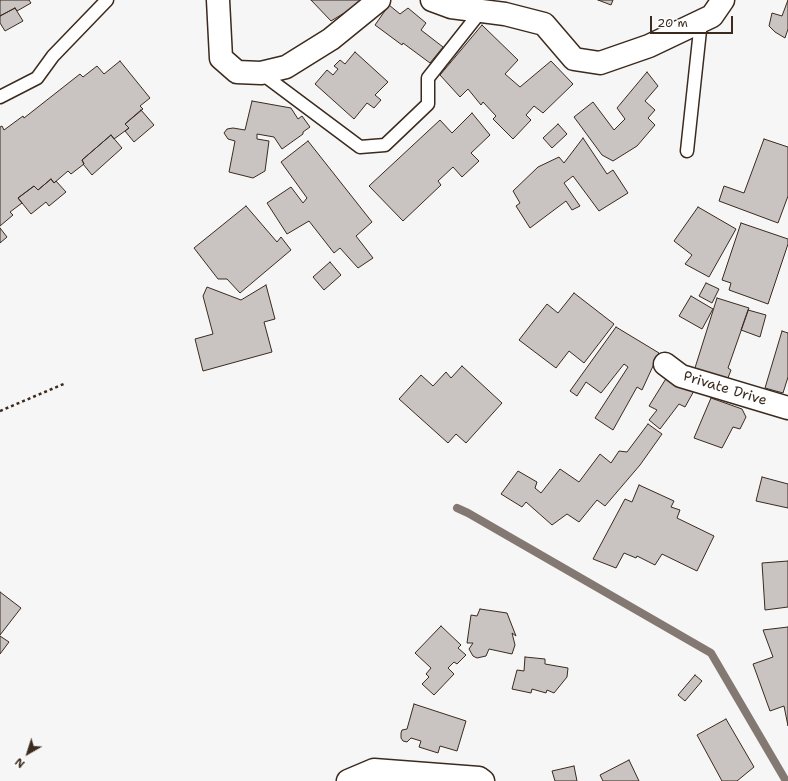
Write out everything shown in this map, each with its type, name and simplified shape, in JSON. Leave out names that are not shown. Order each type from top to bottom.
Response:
[{"type":"street","points":[[218,0],[221,58],[237,72],[261,73],[286,67],[331,39],[379,0]]},
{"type":"street","points":[[432,0],[452,7],[506,14],[544,24],[574,59],[600,63],[649,46],[712,16],[723,0]]},
{"type":"street","name":"Private Drive","points":[[665,364],[681,376],[788,408]]},
{"type":"street","points":[[348,781],[374,770],[479,778],[482,781]]},
{"type":"lane","points":[[0,97],[37,78],[53,56],[107,0]]},
{"type":"lane","points":[[261,73],[360,147],[386,145],[428,104],[428,78],[481,11]]},
{"type":"lane","points":[[688,151],[701,21]]},
{"type":"path","points":[[0,411],[66,383]]},
{"type":"building","points":[[0,0],[29,0],[31,3],[17,11],[15,8],[0,16]]},
{"type":"building","points":[[311,0],[360,0],[354,7],[331,21]]},
{"type":"building","points":[[598,0],[613,0],[611,5]]},
{"type":"building","points":[[788,0],[788,29],[785,38],[769,26],[772,13],[782,16]]},
{"type":"building","points":[[389,5],[400,14],[408,8],[426,23],[421,30],[443,47],[430,63],[375,25]]},
{"type":"building","points":[[15,8],[23,21],[5,31],[0,23],[0,16]]},
{"type":"building","points":[[482,25],[518,60],[505,74],[520,87],[551,61],[573,84],[543,113],[534,106],[526,115],[531,120],[513,139],[493,119],[496,116],[483,102],[481,105],[468,89],[460,97],[440,75]]},
{"type":"building","points":[[355,52],[388,82],[375,95],[381,100],[374,108],[367,103],[354,119],[315,84],[327,70],[333,75],[338,69],[334,66],[340,60],[345,64]]},
{"type":"building","points":[[120,61],[150,98],[140,106],[143,109],[125,124],[129,128],[114,139],[111,135],[82,160],[84,164],[71,174],[68,171],[54,183],[51,179],[38,190],[34,186],[18,198],[22,203],[10,212],[13,215],[0,226],[0,127],[2,126],[4,130],[23,116],[24,118],[80,74],[83,77],[97,66],[104,74]]},
{"type":"building","points":[[647,72],[658,86],[645,101],[655,110],[648,118],[655,125],[637,146],[613,161],[602,155],[574,117],[593,102],[614,130],[625,119],[617,108]]},
{"type":"building","points":[[252,101],[291,108],[298,119],[302,116],[310,127],[282,149],[274,137],[257,134],[257,139],[269,141],[265,171],[253,178],[229,172],[235,141],[228,139],[224,133],[227,129],[233,128],[245,130]]},
{"type":"building","points":[[141,110],[154,125],[134,142],[125,131],[129,128],[125,124]]},
{"type":"building","points":[[472,113],[490,135],[471,153],[479,161],[462,177],[453,167],[438,181],[441,185],[403,221],[369,186],[440,120],[452,133]]},
{"type":"building","points":[[558,124],[567,134],[552,148],[543,138]]},
{"type":"building","points":[[111,135],[122,148],[92,175],[83,164],[82,160]]},
{"type":"building","points":[[583,138],[607,174],[613,170],[628,193],[599,211],[573,176],[564,183],[580,206],[572,210],[566,201],[530,228],[516,206],[520,203],[513,191],[538,167],[559,157],[564,163]]},
{"type":"building","points":[[764,139],[788,147],[788,196],[778,223],[719,201],[724,186],[744,193]]},
{"type":"building","points":[[308,141],[372,222],[356,236],[373,258],[358,268],[340,248],[334,253],[309,221],[287,234],[267,203],[291,187],[303,203],[307,198],[281,162]]},
{"type":"building","points":[[51,179],[54,183],[56,181],[66,192],[49,206],[46,202],[31,214],[18,198],[34,186],[38,190]]},
{"type":"building","points":[[246,206],[277,242],[281,237],[291,250],[240,293],[227,279],[218,279],[194,248]]},
{"type":"building","points":[[698,207],[736,229],[709,277],[685,264],[692,255],[674,241]]},
{"type":"building","points":[[741,223],[788,239],[788,244],[768,304],[729,290],[731,283],[722,280]]},
{"type":"building","points":[[0,228],[7,237],[0,243]]},
{"type":"building","points":[[330,262],[341,275],[324,290],[313,277]]},
{"type":"building","points":[[706,283],[719,289],[712,303],[699,296]]},
{"type":"building","points":[[266,285],[275,319],[264,322],[272,352],[203,371],[195,339],[213,334],[203,296],[207,287],[241,300]]},
{"type":"building","points":[[574,293],[614,324],[584,363],[569,351],[556,368],[519,340],[547,304],[558,313]]},
{"type":"building","points":[[691,296],[713,309],[702,329],[679,316]]},
{"type":"building","points":[[717,298],[749,308],[728,368],[731,370],[726,383],[694,371]]},
{"type":"building","points":[[748,310],[766,315],[760,337],[741,330]]},
{"type":"building","points":[[616,327],[659,353],[642,390],[637,387],[613,430],[595,418],[628,367],[624,364],[601,393],[586,382],[577,396],[570,391]]},
{"type":"building","points":[[782,331],[788,333],[788,377],[783,393],[765,388]]},
{"type":"building","points":[[462,366],[502,403],[466,443],[456,434],[448,443],[399,399],[421,375],[433,386],[446,372],[451,378]]},
{"type":"building","points":[[667,377],[695,389],[685,407],[679,404],[660,429],[649,420],[657,410],[649,406]]},
{"type":"building","points":[[711,398],[742,409],[746,417],[740,429],[733,427],[722,448],[694,438]]},
{"type":"building","points":[[648,424],[662,434],[640,465],[605,506],[597,500],[579,522],[567,514],[552,525],[526,502],[522,507],[501,494],[518,471],[537,482],[535,488],[541,493],[560,469],[579,482],[600,454],[611,463],[619,451],[627,452]]},
{"type":"building","points":[[762,477],[788,484],[788,508],[756,501]]},
{"type":"building","points":[[639,485],[674,501],[671,507],[680,510],[677,518],[714,536],[697,571],[662,554],[655,565],[637,556],[636,558],[624,553],[616,568],[593,559],[625,499],[632,502]]},
{"type":"building","points":[[788,561],[788,607],[765,610],[762,563]]},
{"type":"building","points":[[0,592],[21,608],[0,635]]},
{"type":"building","points":[[480,609],[507,613],[516,636],[512,633],[515,645],[512,654],[489,649],[486,656],[477,658],[473,656],[469,649],[473,643],[467,643],[471,615],[477,616]]},
{"type":"building","points":[[441,626],[461,645],[458,648],[466,655],[457,664],[454,662],[448,668],[454,674],[434,695],[422,684],[429,677],[426,674],[431,668],[415,653]]},
{"type":"building","points":[[788,627],[788,726],[784,706],[770,711],[753,664],[773,657],[763,630]]},
{"type":"building","points":[[0,636],[9,642],[0,654]]},
{"type":"building","points":[[525,657],[545,659],[545,664],[568,668],[567,677],[554,693],[547,690],[546,693],[532,689],[531,693],[512,689],[517,670],[524,671]]},
{"type":"building","points":[[695,675],[702,681],[685,701],[678,695]]},
{"type":"building","points":[[414,704],[466,721],[457,751],[440,746],[438,753],[419,747],[421,741],[411,738],[407,742],[403,741],[401,738],[401,733],[402,730],[407,729]]},
{"type":"building","points":[[726,719],[754,767],[737,781],[722,781],[697,735]]},
{"type":"building","points":[[629,760],[639,781],[603,781],[600,775]]},
{"type":"building","points":[[574,766],[577,781],[555,781],[552,771]]},
{"type":"waterway","points":[[457,508],[711,653],[786,781]]}]
